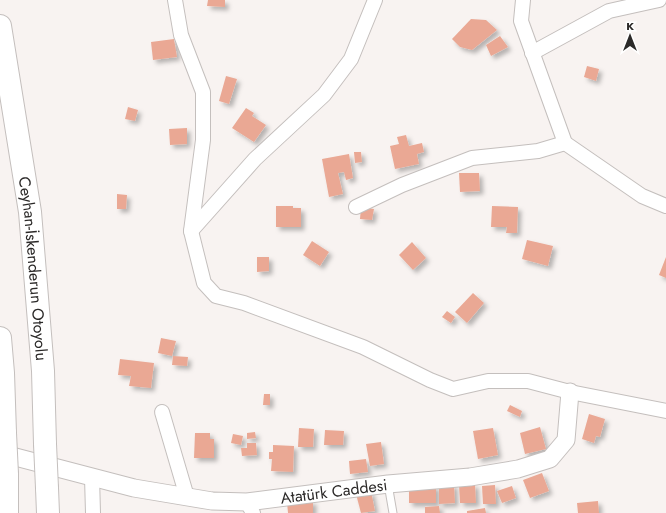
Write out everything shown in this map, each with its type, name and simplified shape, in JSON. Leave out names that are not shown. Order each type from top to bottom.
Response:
[{"type":"highway","name":"Ceyhan-İskenderun Otoyolu","points":[[0,26],[30,212],[44,371],[48,513]]},
{"type":"highway","points":[[0,338],[3,373],[2,443],[7,474],[7,513]]},
{"type":"street","points":[[175,0],[181,35],[203,92],[203,140],[190,231],[204,284],[216,296],[244,303],[364,347],[430,380],[452,389],[488,381],[528,381],[570,392],[666,411]]},
{"type":"street","points":[[190,231],[255,159],[324,95],[351,59],[375,0]]},
{"type":"street","points":[[523,0],[522,21],[532,53],[565,143],[642,196],[666,206]]},
{"type":"street","points":[[532,53],[609,11],[659,0]]},
{"type":"street","points":[[356,208],[402,185],[472,158],[538,151],[565,143]]},
{"type":"street","name":"Atatürk Caddesi","points":[[2,443],[92,477],[134,488],[250,507],[388,484],[470,477],[518,468],[550,459],[566,440],[570,392]]},
{"type":"street","points":[[162,412],[187,496]]},
{"type":"street","points":[[92,477],[93,513]]},
{"type":"lane","points":[[388,484],[393,513]]},
{"type":"building","points":[[208,0],[225,0],[225,7],[207,6]]},
{"type":"building","points":[[471,19],[486,20],[497,30],[472,50],[460,47],[452,39]]},
{"type":"building","points":[[500,36],[508,47],[491,56],[486,45]]},
{"type":"building","points":[[174,39],[177,57],[153,60],[151,42]]},
{"type":"building","points":[[587,66],[599,69],[596,81],[584,77]]},
{"type":"building","points":[[226,76],[237,79],[229,104],[219,101]]},
{"type":"building","points":[[128,107],[138,110],[135,121],[125,119]]},
{"type":"building","points":[[246,108],[254,113],[252,116],[266,125],[254,142],[232,128]]},
{"type":"building","points":[[187,128],[187,144],[170,145],[169,129]]},
{"type":"building","points":[[406,135],[409,146],[422,143],[424,152],[417,154],[419,164],[395,169],[390,146],[399,144],[397,137]]},
{"type":"building","points":[[354,152],[361,152],[362,162],[355,163]]},
{"type":"building","points":[[349,154],[353,178],[346,180],[344,172],[338,173],[343,194],[329,197],[322,159]]},
{"type":"building","points":[[459,173],[479,173],[480,191],[460,192]]},
{"type":"building","points":[[117,194],[127,195],[126,209],[117,209]]},
{"type":"building","points":[[276,206],[293,206],[293,208],[301,208],[301,227],[276,227]]},
{"type":"building","points":[[492,206],[518,207],[517,233],[506,233],[507,227],[491,227]]},
{"type":"building","points":[[361,207],[374,209],[372,220],[360,219]]},
{"type":"building","points":[[527,240],[553,246],[548,266],[522,259]]},
{"type":"building","points":[[312,241],[329,252],[320,266],[303,255]]},
{"type":"building","points":[[412,242],[426,258],[413,270],[399,255]]},
{"type":"building","points":[[257,257],[269,257],[269,271],[257,272]]},
{"type":"building","points":[[666,257],[666,278],[659,275]]},
{"type":"building","points":[[473,293],[484,303],[467,323],[455,312]]},
{"type":"building","points":[[447,311],[455,317],[451,323],[442,317]]},
{"type":"building","points":[[161,338],[176,341],[172,356],[158,353]]},
{"type":"building","points":[[173,356],[188,357],[187,366],[172,365]]},
{"type":"building","points":[[120,359],[154,363],[151,388],[129,386],[131,376],[118,375]]},
{"type":"building","points":[[264,394],[270,394],[270,405],[263,405]]},
{"type":"building","points":[[510,405],[522,411],[520,417],[507,411]]},
{"type":"building","points":[[589,414],[605,419],[600,437],[596,436],[594,443],[582,439]]},
{"type":"building","points":[[540,427],[546,449],[525,454],[520,433]]},
{"type":"building","points":[[299,428],[314,429],[313,447],[298,447]]},
{"type":"building","points":[[493,428],[498,455],[478,459],[473,431]]},
{"type":"building","points":[[325,430],[344,431],[343,445],[324,445]]},
{"type":"building","points":[[255,432],[256,438],[247,439],[247,433]]},
{"type":"building","points":[[195,433],[210,433],[210,439],[214,439],[214,458],[194,458]]},
{"type":"building","points":[[233,434],[243,436],[241,445],[231,443]]},
{"type":"building","points":[[381,442],[384,464],[370,466],[366,444]]},
{"type":"building","points":[[247,443],[256,443],[257,455],[242,456],[241,448],[247,448]]},
{"type":"building","points":[[273,445],[294,446],[293,472],[271,471],[272,459],[269,459],[269,452],[273,452]]},
{"type":"building","points":[[366,459],[368,472],[350,474],[349,461]]},
{"type":"building","points":[[542,473],[549,491],[530,498],[523,480]]},
{"type":"building","points":[[454,484],[455,503],[439,504],[439,485]]},
{"type":"building","points":[[475,484],[476,503],[460,503],[459,485]]},
{"type":"building","points":[[495,485],[496,504],[483,504],[482,486]]},
{"type":"building","points":[[409,486],[436,486],[436,503],[409,503]]},
{"type":"building","points":[[512,486],[516,498],[502,503],[497,491]]},
{"type":"building","points":[[371,491],[375,511],[361,513],[356,494]]},
{"type":"building","points":[[313,501],[313,513],[288,513],[287,502]]},
{"type":"building","points":[[598,501],[599,513],[578,513],[577,503]]},
{"type":"building","points":[[439,506],[440,513],[425,513],[425,507]]},
{"type":"building","points":[[485,508],[486,513],[467,513],[467,511]]}]
